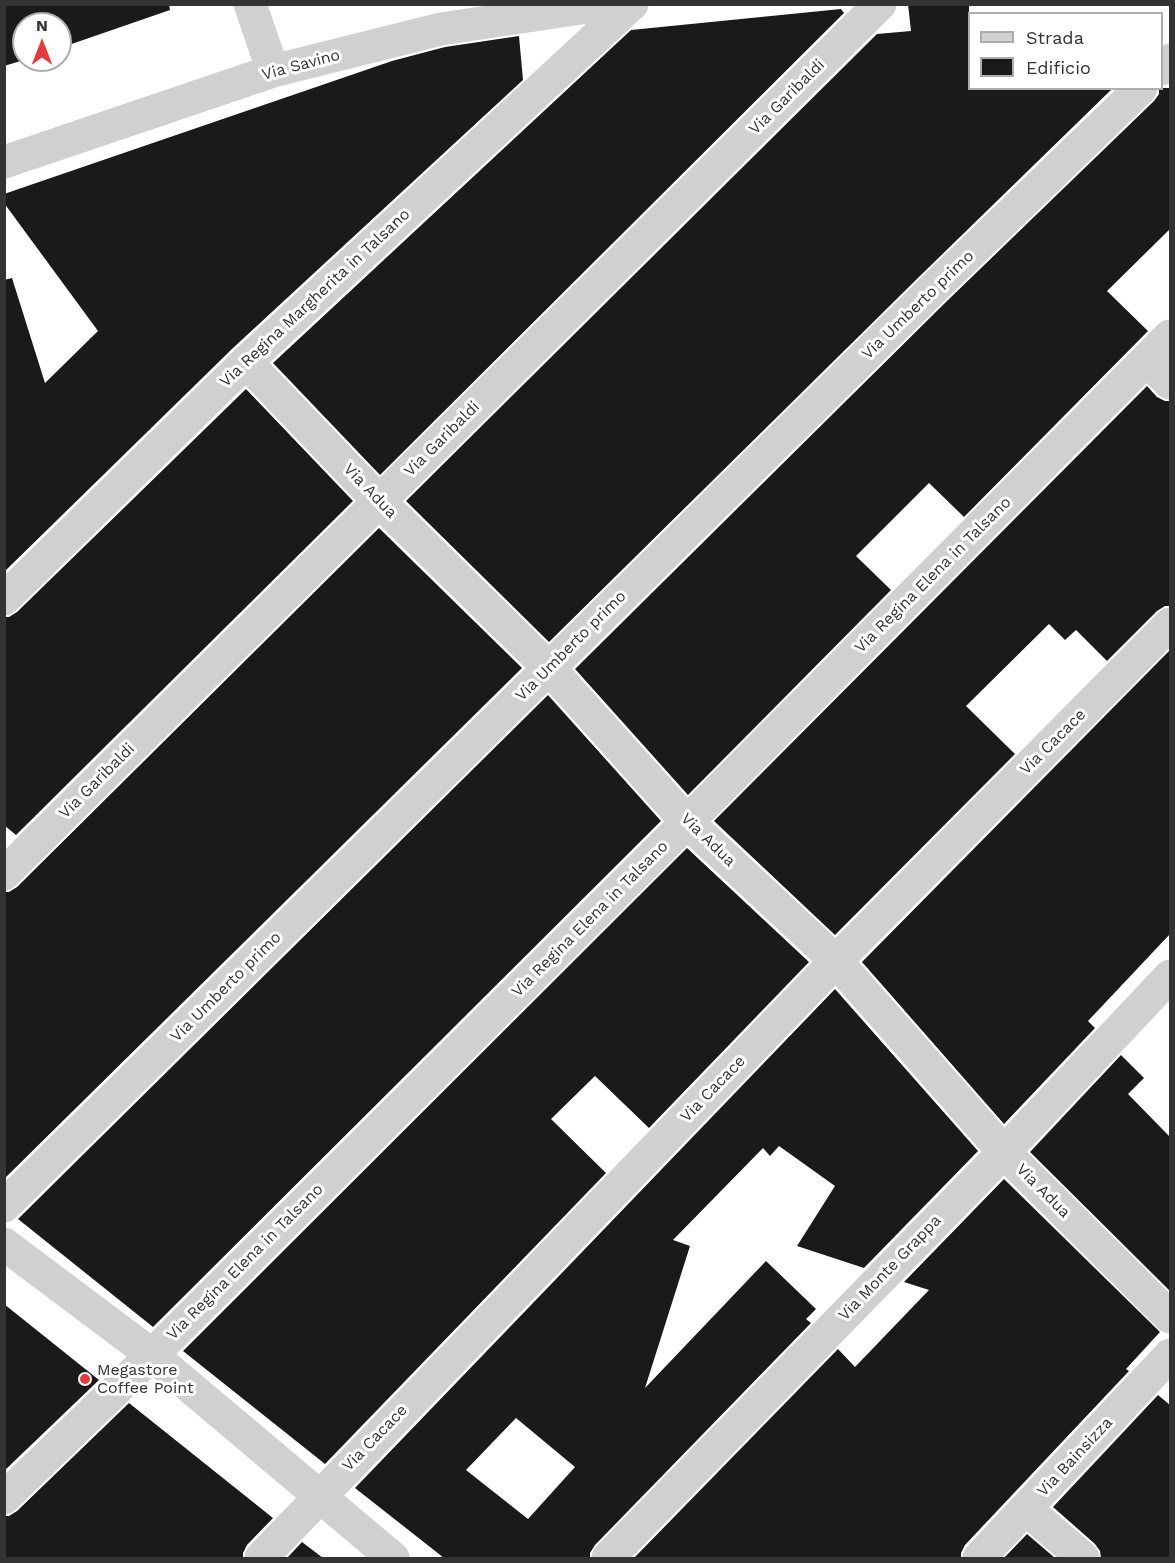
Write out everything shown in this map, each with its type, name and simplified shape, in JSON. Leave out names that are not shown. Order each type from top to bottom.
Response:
[{"type":"street","points":[[250,4],[273,71]]},
{"type":"street","name":"Via Savino","points":[[4,162],[273,71],[441,30],[608,4]]},
{"type":"street","name":"Via Regina Margherita in Talsano","points":[[4,599],[246,362],[632,4]]},
{"type":"street","name":"Via Garibaldi","points":[[4,874],[880,4]]},
{"type":"street","name":"Via Umberto primo","points":[[4,1206],[943,279],[1139,90]]},
{"type":"street","name":"Via Regina Elena in Talsano","points":[[4,1498],[152,1355],[687,822],[1170,336]]},
{"type":"street","points":[[1147,360],[1170,383]]},
{"type":"street","name":"Via Adua","points":[[246,362],[379,501],[549,668],[687,822],[836,961],[1004,1152],[1170,1317]]},
{"type":"street","name":"Via Cacace","points":[[261,1558],[836,961],[1170,624]]},
{"type":"street","name":"Via Monte Grappa","points":[[608,1558],[1004,1152],[1170,976]]},
{"type":"street","points":[[4,1244],[152,1355],[393,1558]]},
{"type":"street","name":"Via Bainsizza","points":[[979,1558],[1170,1355]]},
{"type":"street","points":[[1026,1509],[1083,1558]]},
{"type":"building","points":[[4,4],[169,4],[170,10],[72,44],[72,12],[12,12],[12,64],[4,66]]},
{"type":"building","points":[[908,4],[969,4],[968,90],[1111,90],[549,642],[406,501],[877,34],[911,31]]},
{"type":"building","points":[[841,9],[844,13],[380,475],[273,363],[631,30]]},
{"type":"building","points":[[519,36],[523,80],[233,348],[4,572],[4,280],[12,278],[45,383],[98,331],[4,203],[4,194],[392,61],[445,47]]},
{"type":"building","points":[[1170,88],[1170,229],[1107,291],[1148,331],[964,517],[929,483],[856,556],[891,590],[688,795],[575,669],[1159,94],[1159,90]]},
{"type":"building","points":[[1147,386],[1157,397],[1170,401],[1170,606],[1157,611],[1107,661],[1076,630],[1065,640],[1049,624],[966,706],[1015,754],[835,935],[714,821]]},
{"type":"building","points":[[246,389],[353,501],[16,835],[4,825],[4,617],[17,612]]},
{"type":"building","points":[[379,528],[522,668],[4,1179],[4,892],[17,887]]},
{"type":"building","points":[[1170,650],[1170,934],[1088,1021],[1095,1028],[1004,1124],[862,962]]},
{"type":"building","points":[[548,695],[661,821],[153,1327],[18,1219]]},
{"type":"building","points":[[687,848],[809,962],[649,1128],[595,1076],[551,1119],[606,1173],[325,1464],[183,1351]]},
{"type":"building","points":[[835,989],[978,1151],[864,1268],[797,1246],[835,1186],[779,1146],[770,1156],[763,1148],[673,1240],[690,1246],[645,1388],[766,1261],[816,1309],[806,1319],[811,1323],[595,1545],[590,1558],[444,1558],[355,1488]],"holes":[[[516,1418],[575,1467],[528,1519],[466,1470]]]},
{"type":"building","points":[[1121,1055],[1144,1078],[1128,1094],[1170,1137],[1170,1291],[1030,1152]]},
{"type":"building","points":[[1004,1179],[1160,1332],[1126,1369],[1129,1371],[965,1545],[961,1558],[634,1558],[838,1349],[855,1367],[929,1290],[904,1282]]},
{"type":"building","points":[[4,1304],[99,1380],[4,1471]]},
{"type":"building","points":[[1158,1395],[1170,1405],[1170,1558],[1101,1558],[1100,1551],[1095,1544],[1053,1507]]},
{"type":"building","points":[[129,1403],[273,1518],[247,1545],[243,1558],[4,1558],[4,1516],[17,1511]]},
{"type":"building","points":[[1027,1534],[1055,1558],[1004,1558]]},
{"type":"building","points":[[302,1542],[323,1558],[287,1558]]},
{"type":"place","name":"Megastore Coffee Point","points":[[85,1379]]}]
